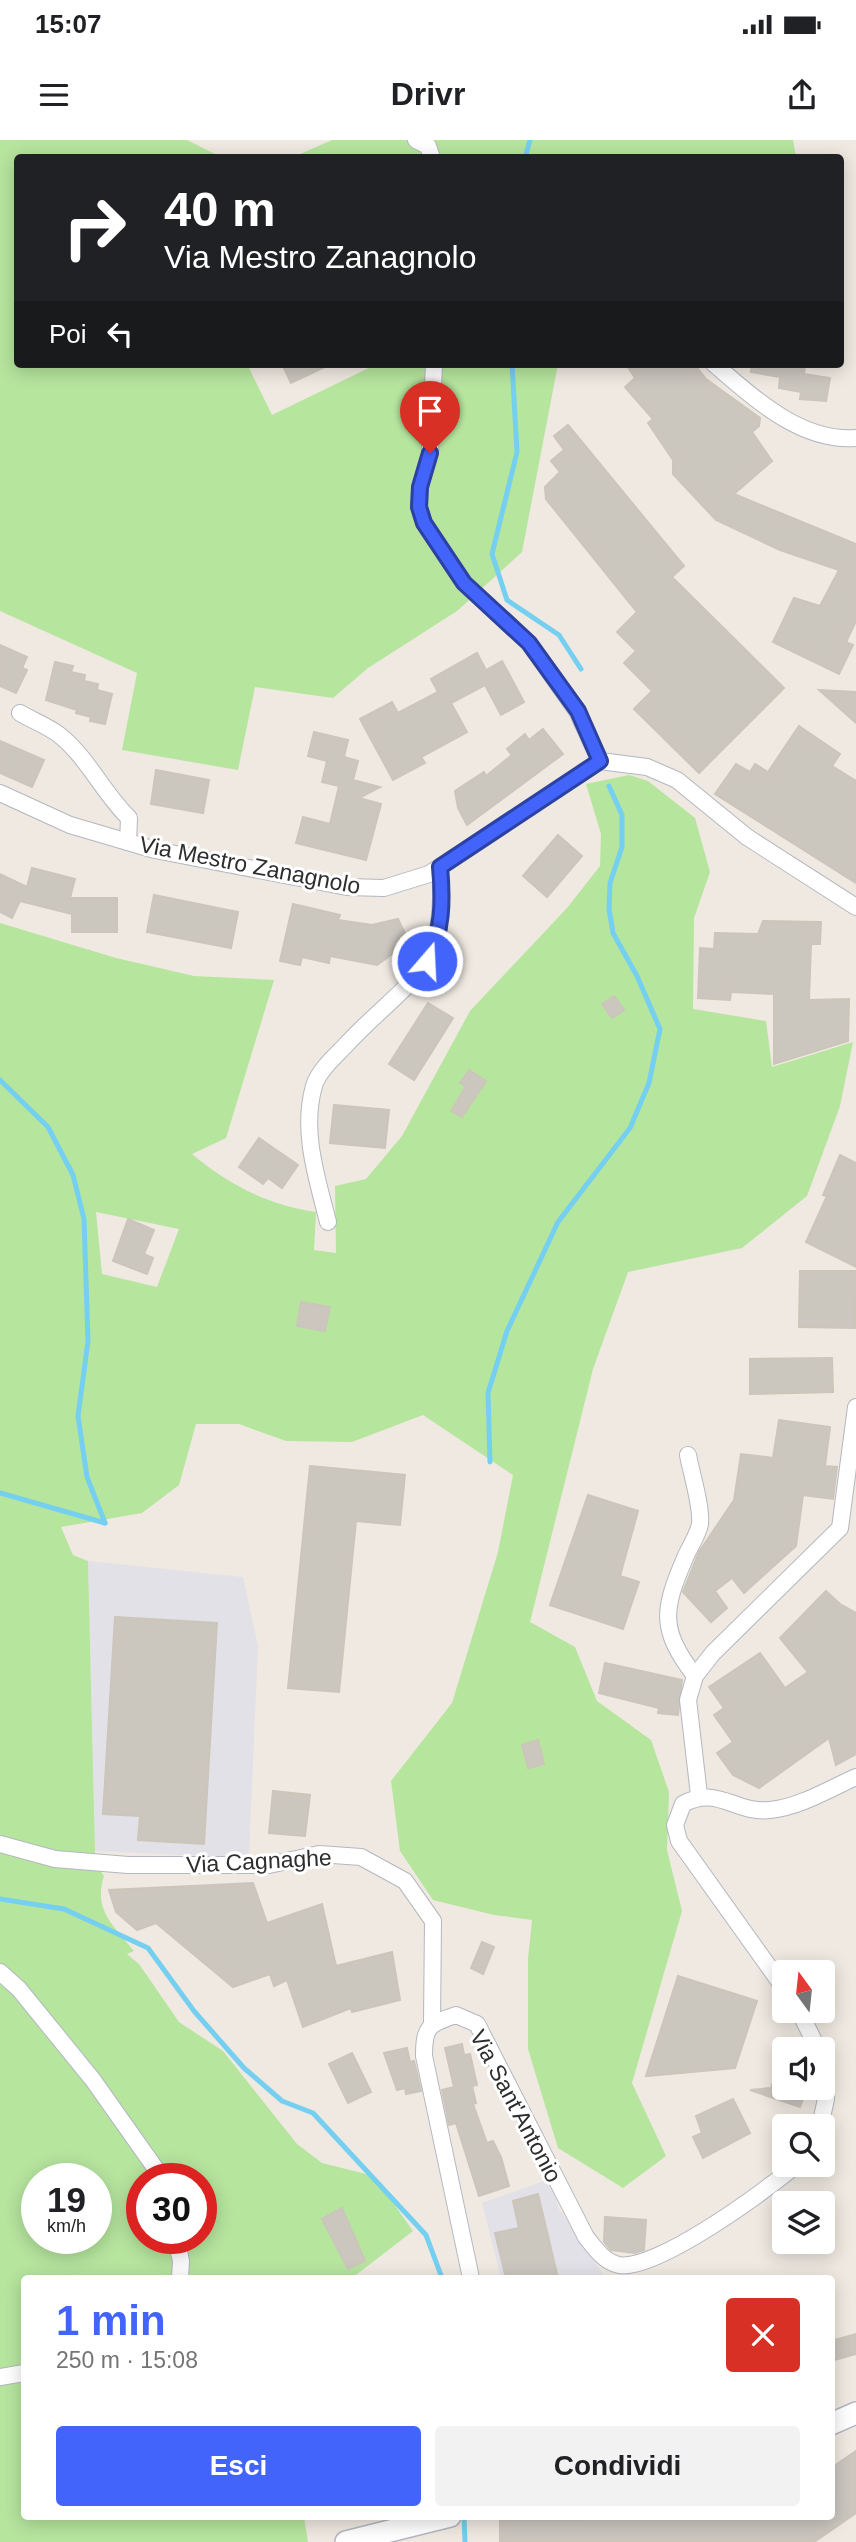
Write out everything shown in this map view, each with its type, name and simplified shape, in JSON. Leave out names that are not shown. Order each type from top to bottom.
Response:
[{"type":"main road","points":[[835,2422],[856,2413]]},
{"type":"main road","points":[[346,2542],[438,2520]]},
{"type":"street","points":[[416,140],[428,146],[431,154]]},
{"type":"street","points":[[435,368],[430,453],[420,487],[419,507],[424,523],[464,583],[529,643],[578,711],[600,761],[647,766],[677,780],[747,837],[856,906]]},
{"type":"street","points":[[719,368],[803,430],[856,438]]},
{"type":"street","points":[[20,713],[58,734],[76,751],[110,800],[129,818],[128,842]]},
{"type":"street","name":"Via Mestro Zanagnolo","points":[[0,793],[69,825],[128,842],[347,887],[384,888],[429,874],[600,761]]},
{"type":"street","points":[[328,1222],[312,1158],[309,1117],[314,1084],[353,1037],[418,976],[435,946],[442,899],[440,867]]},
{"type":"street","points":[[699,1795],[688,1700],[695,1676],[713,1653],[840,1528],[856,1407]]},
{"type":"street","points":[[688,1455],[700,1523],[674,1591],[667,1625],[675,1649],[695,1676]]},
{"type":"street","points":[[772,1971],[679,1841],[675,1825],[683,1804],[699,1795],[718,1798],[751,1811],[773,1810],[856,1777]]},
{"type":"street","name":"Via Cagnaghe","points":[[0,1844],[55,1859],[128,1865],[269,1865],[319,1854],[361,1857],[405,1881],[433,1921],[432,2023]]},
{"type":"street","points":[[0,1972],[19,1989],[93,2080],[152,2163]]},
{"type":"street","name":"Via Sant'Antonio","points":[[432,2023],[456,2015],[477,2024],[586,2237],[601,2256],[617,2265],[631,2266],[674,2249],[782,2177]]},
{"type":"street","points":[[432,2023],[424,2036],[424,2056],[470,2275]]},
{"type":"street","points":[[179,2254],[180,2275]]},
{"type":"street","points":[[0,2377],[21,2374]]},
{"type":"shaded area","points":[[88,1561],[243,1577],[258,1646],[249,1858],[95,1851]]},
{"type":"shaded area","points":[[550,2179],[559,2209],[604,2275],[500,2275],[482,2203]]},
{"type":"green space","points":[[0,140],[187,140],[215,154],[14,154],[14,368],[249,368],[272,415],[369,368],[557,368],[522,552],[457,611],[368,668],[333,698],[255,687],[238,770],[122,750],[137,673],[0,611]]},
{"type":"green space","points":[[332,140],[793,140],[795,154],[300,154]]},
{"type":"green space","points":[[629,775],[648,781],[695,818],[710,872],[694,918],[693,1009],[766,1021],[772,1067],[853,1042],[840,1106],[807,1196],[742,1248],[628,1272],[593,1369],[530,1622],[575,1647],[597,1701],[651,1740],[669,1792],[667,1850],[682,1911],[632,2083],[666,2156],[623,2188],[558,2148],[528,2049],[528,1959],[532,1920],[494,1915],[433,1900],[400,1851],[391,1781],[452,1703],[498,1552],[513,1475],[423,1415],[352,1442],[286,1441],[239,1424],[196,1424],[179,1485],[142,1513],[61,1527],[73,1555],[88,1561],[95,1851],[96,1864],[104,1876],[101,1888],[103,1908],[112,1925],[134,1951],[127,1954],[139,1964],[179,2022],[223,2051],[297,2144],[322,2163],[374,2176],[413,2231],[356,2275],[21,2275],[21,2520],[304,2520],[308,2542],[0,2542],[0,923],[116,958],[194,976],[274,980],[226,1138],[192,1154],[220,1175],[250,1192],[298,1209],[316,1212],[314,1250],[336,1253],[335,1186],[366,1179],[402,1136],[470,1011],[567,908],[600,866],[601,834],[586,784]],"holes":[[[96,1212],[179,1229],[157,1287],[102,1274]]]},
{"type":"building","points":[[284,368],[323,368],[291,383]]},
{"type":"building","points":[[629,368],[697,368],[706,379],[760,418],[759,426],[752,432],[772,461],[734,494],[856,544],[856,621],[846,642],[853,645],[839,674],[773,642],[794,598],[820,606],[839,570],[780,550],[716,520],[673,474],[673,460],[648,423],[653,419],[625,387],[635,378]]},
{"type":"building","points":[[752,368],[805,368],[804,374],[830,378],[826,401],[800,399],[801,392],[779,388],[780,377],[751,372]]},
{"type":"building","points":[[568,425],[684,566],[672,577],[784,688],[699,773],[634,709],[652,691],[624,663],[636,651],[617,632],[637,612],[546,499],[545,487],[560,472],[551,461],[564,450],[554,436]]},
{"type":"building","points":[[0,645],[27,657],[22,668],[27,670],[16,693],[0,686]]},
{"type":"building","points":[[477,653],[486,670],[502,661],[524,702],[501,715],[485,685],[451,703],[467,732],[421,757],[425,763],[393,780],[360,719],[392,702],[398,713],[438,692],[431,679]]},
{"type":"building","points":[[55,662],[73,666],[71,672],[85,675],[84,681],[98,684],[97,690],[112,694],[105,724],[90,721],[91,717],[76,713],[77,710],[46,700]]},
{"type":"building","points":[[819,690],[856,692],[856,723]]},
{"type":"building","points":[[799,726],[840,754],[832,766],[856,781],[856,883],[715,794],[736,764],[750,772],[755,764],[768,772]]},
{"type":"building","points":[[543,729],[563,754],[467,825],[458,808],[455,791],[484,772],[486,776],[512,755],[507,749],[525,734],[529,740]]},
{"type":"building","points":[[314,732],[348,740],[344,757],[358,761],[353,780],[380,787],[359,798],[381,804],[366,860],[296,843],[303,817],[330,824],[339,786],[322,782],[327,761],[308,756]]},
{"type":"building","points":[[0,741],[44,760],[32,787],[0,773]]},
{"type":"building","points":[[156,770],[209,780],[203,813],[151,804]]},
{"type":"building","points":[[558,835],[582,856],[547,897],[523,876]]},
{"type":"building","points":[[32,868],[75,879],[70,898],[117,898],[117,932],[72,932],[72,914],[20,901],[12,918],[0,912],[0,874],[27,887]]},
{"type":"building","points":[[154,895],[238,912],[231,948],[147,932]]},
{"type":"building","points":[[293,904],[340,915],[338,920],[372,925],[398,919],[409,942],[377,965],[330,956],[329,963],[302,957],[300,965],[280,961]]},
{"type":"building","points":[[763,921],[821,922],[820,944],[811,944],[809,1000],[849,999],[848,1041],[774,1064],[774,994],[731,992],[730,1000],[698,998],[700,948],[714,949],[715,933],[758,934]]},
{"type":"building","points":[[614,996],[624,1010],[612,1018],[602,1004]]},
{"type":"building","points":[[428,1003],[453,1018],[414,1080],[389,1064]]},
{"type":"building","points":[[469,1070],[486,1081],[462,1117],[451,1111],[466,1086],[460,1083]]},
{"type":"building","points":[[334,1105],[389,1110],[385,1148],[330,1143]]},
{"type":"building","points":[[259,1138],[298,1165],[282,1188],[268,1178],[263,1184],[239,1167]]},
{"type":"building","points":[[840,1155],[856,1163],[856,1267],[806,1242],[827,1196],[823,1195]]},
{"type":"building","points":[[128,1219],[154,1230],[144,1254],[153,1258],[147,1274],[113,1261]]},
{"type":"building","points":[[800,1271],[856,1271],[855,1328],[799,1327]]},
{"type":"building","points":[[301,1302],[330,1307],[325,1331],[297,1326]]},
{"type":"building","points":[[832,1358],[833,1392],[750,1394],[750,1359]]},
{"type":"building","points":[[779,1420],[830,1427],[825,1466],[837,1467],[833,1499],[803,1495],[796,1546],[744,1593],[732,1578],[715,1591],[727,1608],[711,1622],[683,1592],[699,1552],[734,1500],[741,1454],[773,1458]]},
{"type":"building","points":[[310,1466],[405,1475],[400,1525],[356,1521],[339,1692],[288,1688]]},
{"type":"building","points":[[588,1495],[638,1511],[620,1576],[639,1582],[623,1629],[550,1605]]},
{"type":"building","points":[[826,1591],[840,1604],[856,1613],[856,1754],[836,1765],[829,1738],[759,1788],[733,1775],[717,1753],[733,1742],[714,1715],[724,1708],[709,1687],[760,1653],[785,1688],[808,1672],[780,1638]]},
{"type":"building","points":[[115,1617],[217,1623],[204,1844],[138,1840],[140,1816],[103,1814]]},
{"type":"building","points":[[605,1663],[682,1680],[678,1715],[658,1713],[659,1708],[599,1693]]},
{"type":"building","points":[[538,1740],[544,1764],[528,1768],[522,1745]]},
{"type":"building","points":[[273,1791],[310,1795],[305,1836],[269,1833]]},
{"type":"building","points":[[253,1883],[267,1923],[322,1904],[336,1966],[392,1952],[400,2000],[352,2012],[351,2008],[303,2027],[287,1980],[274,1986],[270,1974],[233,1987],[156,1923],[137,1930],[116,1912],[109,1890]]},
{"type":"building","points":[[482,1942],[494,1947],[483,1974],[471,1968]]},
{"type":"building","points":[[678,1976],[757,2001],[735,2068],[646,2076]]},
{"type":"building","points":[[462,2044],[464,2055],[470,2054],[477,2085],[472,2086],[476,2103],[473,2104],[487,2143],[493,2141],[501,2157],[509,2186],[479,2196],[456,2123],[449,2125],[442,2090],[454,2087],[445,2048]]},
{"type":"building","points":[[407,2048],[410,2062],[414,2061],[421,2091],[406,2094],[405,2088],[397,2090],[384,2053]]},
{"type":"building","points":[[352,2053],[371,2092],[348,2103],[329,2064]]},
{"type":"building","points":[[772,2085],[772,2097],[750,2090],[771,2088]]},
{"type":"building","points":[[733,2099],[750,2133],[703,2158],[693,2137],[702,2133],[696,2116]]},
{"type":"building","points":[[779,2100],[803,2100],[800,2107]]},
{"type":"building","points":[[538,2194],[557,2275],[505,2275],[495,2233],[519,2228],[513,2201]]},
{"type":"building","points":[[342,2208],[365,2261],[348,2269],[322,2219]]},
{"type":"building","points":[[605,2217],[646,2220],[644,2250],[635,2253],[611,2250],[604,2242]]},
{"type":"building","points":[[856,2334],[856,2354],[835,2360],[835,2340]]},
{"type":"building","points":[[856,2451],[856,2513],[814,2542],[500,2542],[500,2521],[835,2520],[835,2465]]},
{"type":"waterway","points":[[526,154],[530,140]]},
{"type":"waterway","points":[[512,368],[517,452],[492,554],[507,600],[559,635],[581,669]]},
{"type":"waterway","points":[[490,1462],[488,1393],[507,1331],[558,1222],[630,1128],[649,1083],[660,1029],[637,976],[613,933],[609,909],[610,883],[622,847],[622,815],[609,786]]},
{"type":"waterway","points":[[0,1080],[48,1127],[73,1175],[84,1219],[88,1341],[78,1416],[87,1477],[105,1523]]},
{"type":"waterway","points":[[0,1493],[105,1523]]},
{"type":"waterway","points":[[0,1899],[64,1909],[148,1948],[194,2011],[244,2068],[282,2101],[313,2113],[426,2235],[441,2275]]},
{"type":"waterway","points":[[464,2520],[465,2542]]},
{"type":"route","points":[[427,961],[435,946],[442,899],[440,867],[600,761],[578,711],[529,643],[464,583],[424,523],[419,507],[420,487],[430,453]]}]
